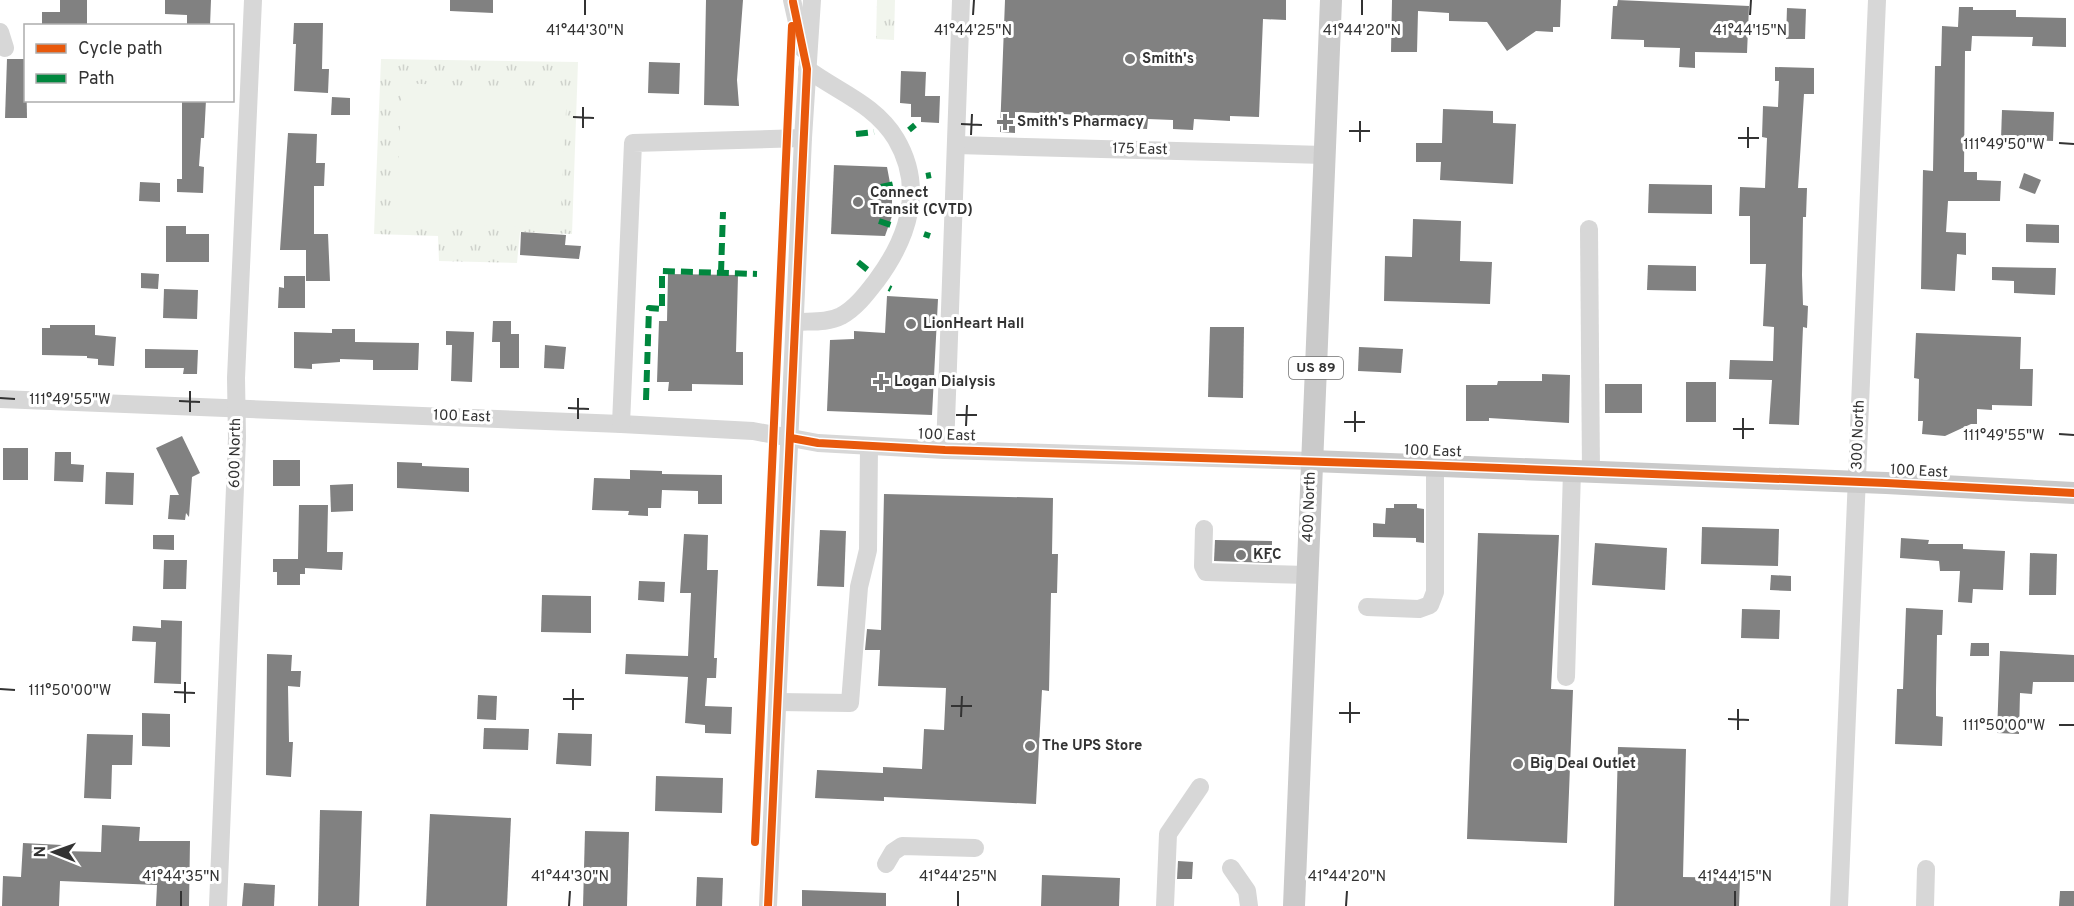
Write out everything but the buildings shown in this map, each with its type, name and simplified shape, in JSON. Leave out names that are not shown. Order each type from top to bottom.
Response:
[{"type":"main road","name":"400 North","points":[[1294,906],[1331,0]]},
{"type":"main road","name":"100 East","points":[[1312,461],[1857,482],[2074,494]]},
{"type":"street","name":"600 North","points":[[218,906],[253,0]]},
{"type":"street","points":[[792,0],[807,69],[834,89],[866,105],[888,126],[903,153],[911,194],[908,218],[900,244],[861,300],[850,310],[832,319],[796,322]]},
{"type":"street","points":[[768,906],[803,138],[812,0]]},
{"type":"street","points":[[945,450],[961,0]]},
{"type":"street","name":"300 North","points":[[1839,906],[1877,0]]},
{"type":"street","points":[[621,424],[633,143],[803,138]]},
{"type":"street","name":"175 East","points":[[956,145],[1324,155]]},
{"type":"street","points":[[1566,677],[1581,471],[1589,229]]},
{"type":"street","name":"100 East","points":[[0,399],[753,431],[791,438],[869,446],[945,450],[1312,461]]},
{"type":"street","points":[[778,702],[850,703],[859,587],[868,550],[869,446]]},
{"type":"street","points":[[1367,608],[1419,609],[1430,605],[1435,592],[1435,466]]},
{"type":"street","points":[[1204,529],[1203,566],[1206,572],[1307,575]]},
{"type":"street","points":[[1165,906],[1168,834],[1200,787]]},
{"type":"street","points":[[886,864],[893,852],[902,846],[975,848]]},
{"type":"street","points":[[1231,868],[1247,891],[1249,906]]},
{"type":"street","points":[[1925,906],[1926,869]]},
{"type":"street","points":[[1839,906],[1845,906]]},
{"type":"green space","points":[[877,0],[895,0],[894,40],[876,39]]},
{"type":"green space","points":[[381,59],[578,62],[572,234],[520,232],[517,263],[439,261],[438,236],[374,234]]},
{"type":"green space","points":[[402,83],[567,91],[560,229],[396,221]]},
{"type":"marked path","points":[[909,130],[915,125]]},
{"type":"marked path","points":[[856,134],[874,132]]},
{"type":"marked path","points":[[926,176],[931,175]]},
{"type":"marked path","points":[[881,187],[894,184]]},
{"type":"marked path","points":[[721,273],[723,212]]},
{"type":"marked path","points":[[879,221],[891,225]]},
{"type":"marked path","points":[[924,234],[930,236]]},
{"type":"marked path","points":[[858,262],[869,271]]},
{"type":"marked path","points":[[646,400],[649,308],[662,309],[662,271],[757,274]]},
{"type":"cycle path","points":[[768,906],[807,69],[793,2]]},
{"type":"cycle path","points":[[755,842],[792,26]]},
{"type":"cycle path","points":[[791,438],[818,443],[945,450],[1421,465],[1886,483],[2074,493]]},
{"type":"place","name":"Smith's","points":[[1130,59]]},
{"type":"place","name":"Smith's Pharmacy","points":[[1005,122]]},
{"type":"place","name":"Connect Transit (CVTD)","points":[[858,202]]},
{"type":"place","name":"LionHeart Hall","points":[[911,324]]},
{"type":"place","name":"Logan Dialysis","points":[[881,382]]},
{"type":"place","name":"KFC","points":[[1241,555]]},
{"type":"place","name":"The UPS Store","points":[[1030,746]]},
{"type":"place","name":"Big Deal Outlet","points":[[1518,764]]}]
